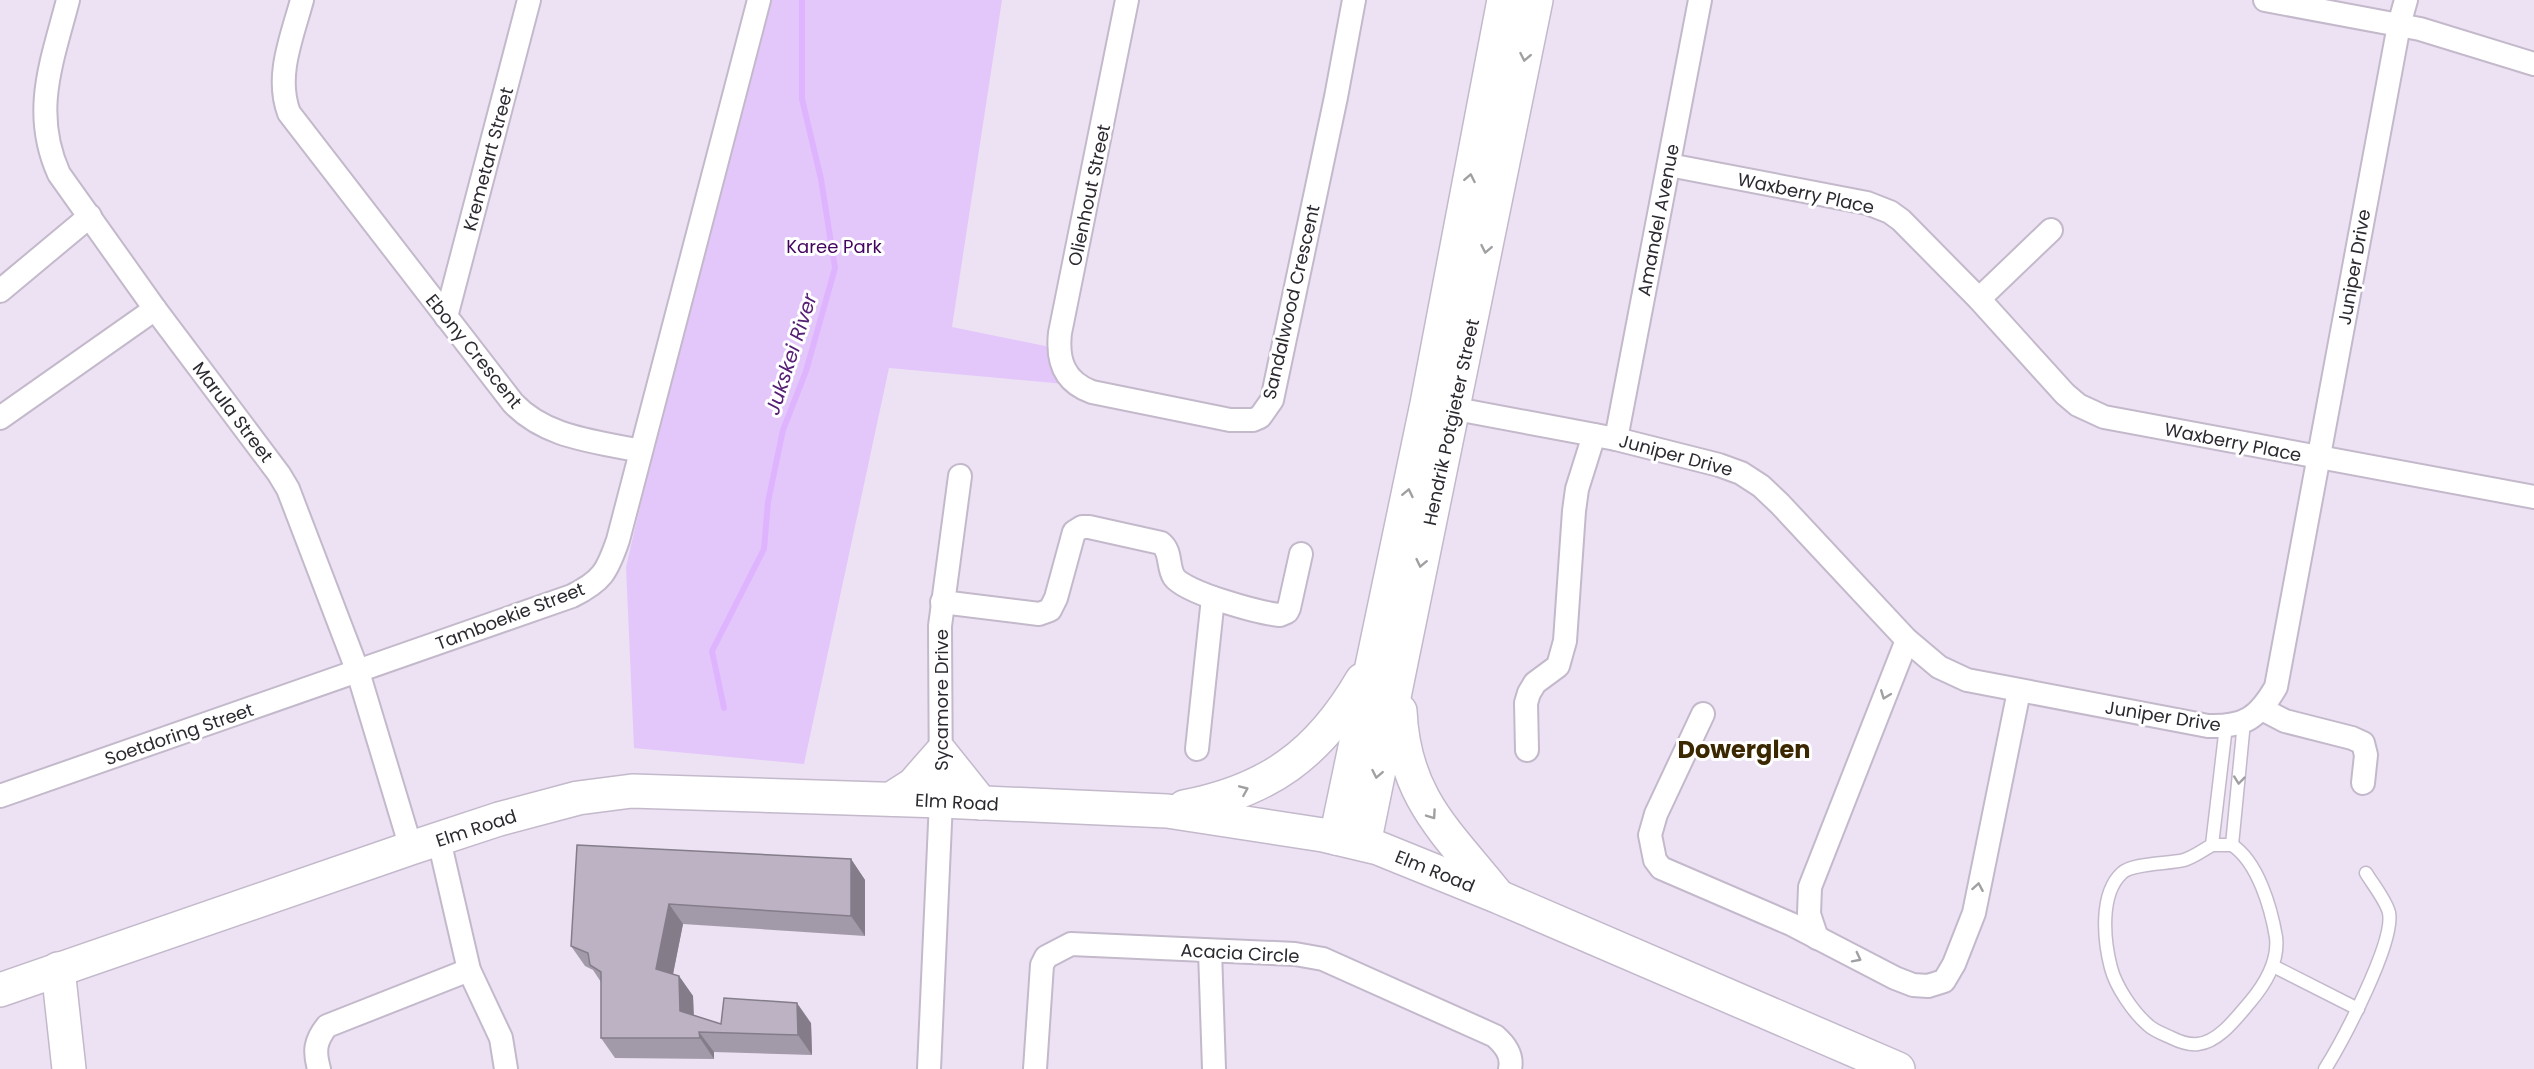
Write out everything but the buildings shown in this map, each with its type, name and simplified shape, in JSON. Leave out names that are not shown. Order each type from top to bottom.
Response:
[{"type":"street","name":"Marula Street","points":[[68,0],[46,85],[45,128],[50,153],[59,174],[155,309],[279,474],[297,508],[425,844],[470,970],[501,1038],[506,1069]]},
{"type":"street","name":"Ebony Crescent","points":[[302,0],[286,58],[282,88],[289,113],[527,418],[556,432],[640,451]]},
{"type":"street","name":"Kremetart Street","points":[[447,317],[529,0]]},
{"type":"street","points":[[640,451],[759,0]]},
{"type":"street","name":"Olienhout Street","points":[[1077,384],[1062,366],[1059,345],[1127,0]]},
{"type":"street","name":"Sandalwood Crescent","points":[[1077,384],[1085,390],[1100,394],[1230,420],[1253,420],[1266,410],[1272,400],[1354,0]]},
{"type":"street","name":"Hendrik Potgieter Street","points":[[1441,407],[1504,0]]},
{"type":"street","name":"Hendrik Potgieter Street","points":[[1350,841],[1441,407],[1536,0]]},
{"type":"street","name":"Amandel Avenue","points":[[1527,750],[1526,703],[1529,693],[1535,683],[1558,666],[1565,641],[1577,489],[1605,437],[1669,165],[1700,0]]},
{"type":"street","points":[[2265,0],[2443,35],[2534,64]]},
{"type":"street","name":"Juniper Drive","points":[[1441,407],[1605,437],[1719,465],[1742,473],[1761,486],[1780,504],[1907,640],[1939,667],[1950,673],[1976,682],[2019,691],[2208,726],[2244,719],[2276,687],[2399,25],[2406,0]]},
{"type":"street","name":"Waxberry Place","points":[[1669,165],[1867,203],[1890,212],[1979,298],[2065,394],[2088,411],[2104,417],[2534,497]]},
{"type":"street","points":[[0,291],[90,216]]},
{"type":"street","points":[[1979,298],[2051,230]]},
{"type":"street","points":[[0,418],[155,309]]},
{"type":"street","name":"Tamboekie Street","points":[[358,672],[572,596],[593,585],[608,568],[618,540],[640,451]]},
{"type":"street","name":"Sycamore Drive","points":[[929,1069],[941,801],[939,658],[942,602],[960,476]]},
{"type":"street","points":[[942,602],[1039,614],[1050,610],[1056,598],[1069,544],[1074,532],[1082,527],[1147,538],[1161,543],[1167,549],[1173,575],[1178,581],[1213,598],[1275,614],[1287,612],[1301,554]]},
{"type":"street","points":[[1197,749],[1213,598]]},
{"type":"street","points":[[1817,938],[1809,914],[1810,887],[1907,640]]},
{"type":"street","points":[[1167,811],[1207,803],[1238,792],[1289,766],[1314,746],[1352,697],[1386,662]]},
{"type":"street","points":[[1386,662],[1406,761],[1416,788],[1440,826],[1499,897]]},
{"type":"street","name":"Soetdoring Street","points":[[0,796],[358,672]]},
{"type":"street","points":[[1703,714],[1656,813],[1650,835],[1654,860],[1661,868],[1767,914],[1913,985],[1928,986],[1944,981],[1954,963],[1974,913],[2019,691]]},
{"type":"street","points":[[2244,719],[2285,721],[2352,738],[2363,743],[2366,755],[2363,783]]},
{"type":"street","points":[[891,799],[914,785],[941,753],[981,803]]},
{"type":"street","name":"Elm Road","points":[[0,990],[499,819],[578,798],[632,791],[941,801],[1167,811],[1350,841],[1499,897],[1898,1069]]},
{"type":"street","points":[[1767,914],[1779,912],[1791,906],[1810,887]]},
{"type":"street","name":"Acacia Circle","points":[[1035,1069],[1042,966],[1046,957],[1071,944],[1295,954],[1323,959],[1495,1036],[1505,1045],[1512,1060],[1510,1069]]},
{"type":"street","points":[[1210,951],[1214,1069]]},
{"type":"street","points":[[58,969],[69,1069]]},
{"type":"street","points":[[318,1069],[315,1053],[317,1038],[327,1026],[470,970]]},
{"type":"lane","points":[[2212,845],[2244,719]]},
{"type":"lane","points":[[2232,845],[2244,719]]},
{"type":"lane","points":[[2212,845],[2232,845],[2250,861],[2272,915],[2277,947],[2273,966],[2258,992],[2234,1021],[2218,1035],[2200,1044],[2184,1044],[2149,1027],[2131,1005],[2111,970],[2105,927],[2108,903],[2115,880],[2125,870],[2186,859],[2212,845]]},
{"type":"lane","points":[[2325,1069],[2358,1009],[2387,936],[2389,912],[2366,873]]},
{"type":"lane","points":[[2273,966],[2358,1009]]},
{"type":"green space","name":"Karee Park","points":[[758,0],[1002,0],[952,327],[1055,348],[1075,385],[889,368],[804,764],[634,748],[626,567]]},
{"type":"waterway","name":"Jukskei River","points":[[724,708],[712,651],[764,549],[768,502],[783,430],[806,371],[835,268],[821,179],[802,99],[802,0]]},
{"type":"district","name":"Dowerglen","points":[[1744,749]]}]
